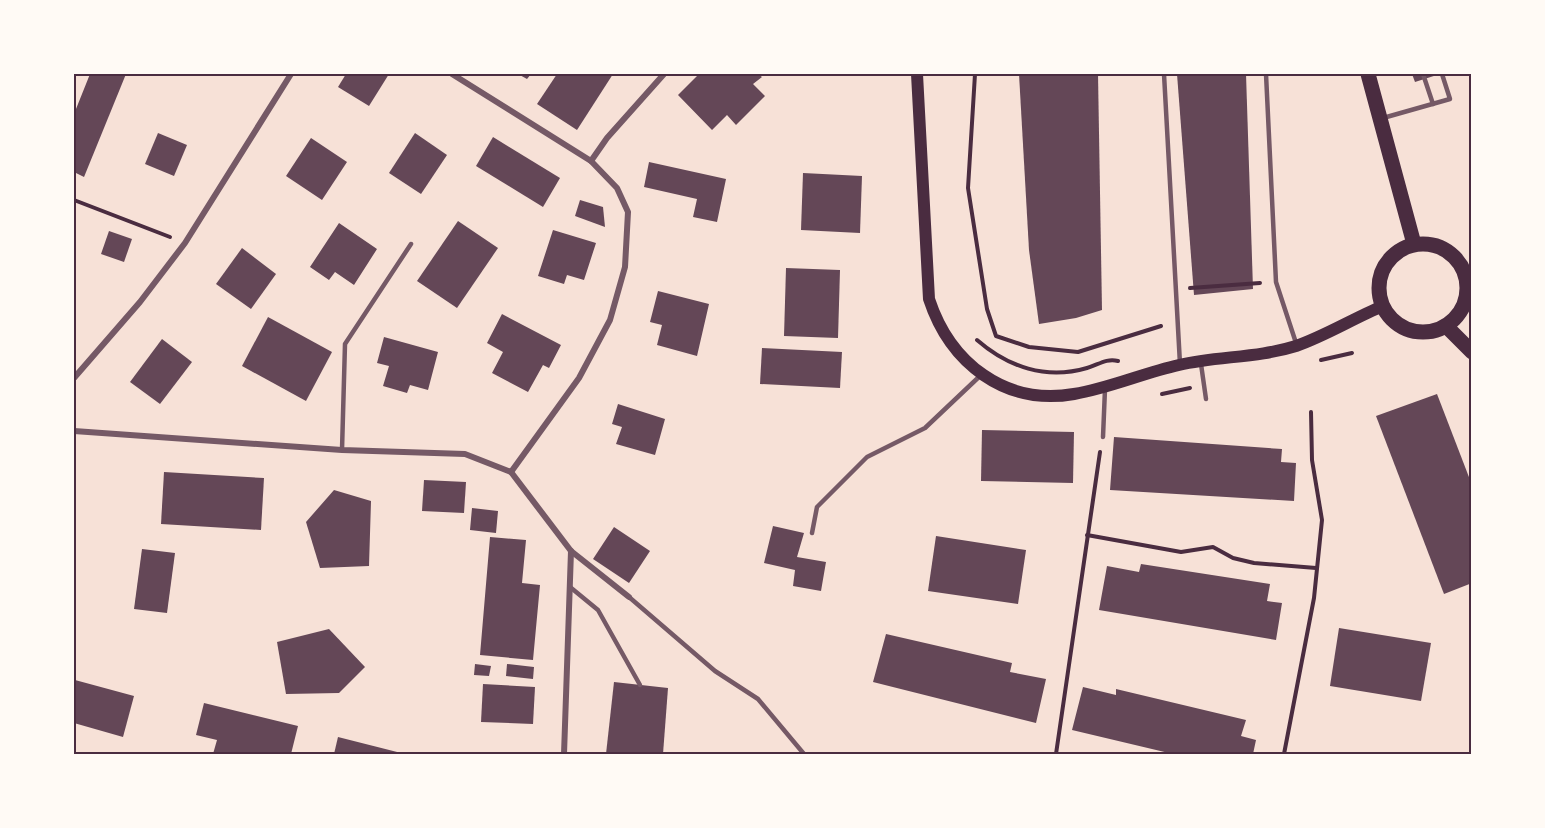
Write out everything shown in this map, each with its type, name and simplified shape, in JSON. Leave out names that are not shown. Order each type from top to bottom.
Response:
[{"type":"main road","points":[[917,74],[929,299],[943,334],[967,363],[981,375],[1012,391],[1044,397],[1076,394],[1180,364],[1297,345],[1383,306]]},
{"type":"main road","points":[[1368,74],[1414,244]]},
{"type":"main road","points":[[1428,243],[1441,247],[1453,254],[1464,271],[1468,292],[1465,305],[1457,317],[1435,331],[1410,330],[1389,316],[1379,293],[1383,267],[1401,249],[1414,244],[1428,243]]},
{"type":"main road","points":[[1446,326],[1472,352]]},
{"type":"street","points":[[74,378],[140,302],[185,243],[291,74]]},
{"type":"street","points":[[452,74],[591,161],[617,188],[628,212],[626,267],[610,320],[579,378],[511,472]]},
{"type":"street","points":[[591,161],[606,138],[664,74]]},
{"type":"street","points":[[74,431],[342,450],[465,454],[511,472],[572,551],[629,597]]},
{"type":"street","points":[[564,754],[572,551]]},
{"type":"lane","points":[[1164,74],[1175,321],[1180,364]]},
{"type":"lane","points":[[1266,74],[1276,282],[1297,345]]},
{"type":"lane","points":[[1424,74],[1433,104]]},
{"type":"lane","points":[[1381,118],[1450,99],[1442,74]]},
{"type":"lane","points":[[342,450],[345,344],[411,244]]},
{"type":"lane","points":[[1201,361],[1206,399]]},
{"type":"lane","points":[[812,533],[816,507],[867,457],[925,428],[981,375]]},
{"type":"lane","points":[[1103,437],[1105,387]]},
{"type":"lane","points":[[570,587],[598,610],[640,685]]},
{"type":"lane","points":[[629,597],[715,671],[758,699],[804,754]]},
{"type":"path","points":[[975,74],[968,188],[987,309],[996,336],[1029,347],[1078,352],[1175,321]]},
{"type":"path","points":[[74,200],[185,243]]},
{"type":"path","points":[[1193,288],[1251,283]]},
{"type":"path","points":[[971,334],[1006,361],[1040,372],[1071,372],[1109,359]]},
{"type":"path","points":[[1284,754],[1314,598],[1322,520],[1312,460],[1311,412]]},
{"type":"path","points":[[1056,754],[1103,437]]},
{"type":"path","points":[[1087,535],[1181,552],[1213,547],[1233,558],[1254,563],[1316,568]]},
{"type":"building","points":[[90,74],[126,74],[84,177],[74,172],[74,114]]},
{"type":"building","points":[[346,74],[389,74],[369,106],[338,87]]},
{"type":"building","points":[[518,74],[531,74],[527,79]]},
{"type":"building","points":[[557,74],[613,74],[577,130],[537,104]]},
{"type":"building","points":[[699,74],[758,74],[762,77],[753,84],[765,96],[736,125],[727,115],[712,130],[678,95]]},
{"type":"building","points":[[1019,74],[1098,74],[1102,310],[1076,318],[1039,324],[1029,250]]},
{"type":"building","points":[[1177,74],[1246,74],[1253,289],[1194,295]]},
{"type":"building","points":[[1412,74],[1440,74],[1415,82]]},
{"type":"building","points":[[158,133],[187,145],[174,176],[145,164]]},
{"type":"building","points":[[415,133],[447,155],[421,194],[389,173]]},
{"type":"building","points":[[493,137],[560,178],[543,207],[476,166]]},
{"type":"building","points":[[311,138],[347,162],[322,200],[286,176]]},
{"type":"building","points":[[649,162],[726,179],[717,222],[693,217],[697,199],[644,187]]},
{"type":"building","points":[[803,173],[862,176],[860,233],[801,230]]},
{"type":"building","points":[[580,200],[603,207],[605,227],[575,216]]},
{"type":"building","points":[[458,221],[498,248],[457,308],[417,281]]},
{"type":"building","points":[[339,223],[377,249],[354,285],[335,272],[329,280],[310,267]]},
{"type":"building","points":[[553,230],[596,243],[584,280],[567,275],[564,284],[538,276]]},
{"type":"building","points":[[109,231],[132,239],[124,262],[101,254]]},
{"type":"building","points":[[242,248],[276,274],[251,309],[216,284]]},
{"type":"building","points":[[786,268],[840,270],[838,338],[784,336]]},
{"type":"building","points":[[658,291],[709,304],[697,356],[657,345],[662,325],[650,322]]},
{"type":"building","points":[[502,314],[561,345],[549,368],[543,365],[528,392],[492,373],[503,352],[487,343]]},
{"type":"building","points":[[268,317],[332,352],[306,401],[242,366]]},
{"type":"building","points":[[384,337],[438,352],[428,390],[410,385],[407,393],[383,386],[389,366],[377,363]]},
{"type":"building","points":[[162,339],[192,362],[160,404],[130,382]]},
{"type":"building","points":[[762,348],[842,352],[840,388],[760,384]]},
{"type":"building","points":[[1437,394],[1472,485],[1472,583],[1444,594],[1376,416]]},
{"type":"building","points":[[618,404],[665,419],[655,455],[616,444],[622,427],[612,424]]},
{"type":"building","points":[[982,430],[1074,432],[1073,483],[981,481]]},
{"type":"building","points":[[1114,437],[1282,449],[1281,462],[1296,463],[1294,501],[1110,490]]},
{"type":"building","points":[[164,472],[264,478],[261,530],[161,524]]},
{"type":"building","points":[[424,480],[466,482],[464,513],[422,511]]},
{"type":"building","points":[[334,490],[371,501],[369,566],[320,568],[306,522]]},
{"type":"building","points":[[472,508],[498,511],[496,533],[470,530]]},
{"type":"building","points":[[773,526],[804,533],[797,557],[826,562],[821,591],[793,586],[795,570],[764,563]]},
{"type":"building","points":[[614,527],[650,551],[629,583],[593,559]]},
{"type":"building","points":[[936,536],[1026,550],[1018,604],[928,591]]},
{"type":"building","points":[[490,537],[526,540],[522,583],[540,585],[533,660],[480,655]]},
{"type":"building","points":[[142,549],[175,553],[167,613],[134,609]]},
{"type":"building","points":[[1141,564],[1270,584],[1267,601],[1282,603],[1276,640],[1099,610],[1107,566],[1139,572]]},
{"type":"building","points":[[1339,628],[1431,643],[1421,701],[1330,686]]},
{"type":"building","points":[[329,629],[365,667],[339,693],[286,694],[277,642]]},
{"type":"building","points":[[886,634],[1012,663],[1010,672],[1046,679],[1036,723],[873,682]]},
{"type":"building","points":[[475,664],[491,666],[489,676],[474,675]]},
{"type":"building","points":[[507,664],[534,667],[533,679],[506,676]]},
{"type":"building","points":[[75,680],[134,696],[123,737],[74,723]]},
{"type":"building","points":[[614,682],[668,688],[663,754],[606,754]]},
{"type":"building","points":[[483,684],[535,687],[533,724],[481,722]]},
{"type":"building","points":[[1083,687],[1116,695],[1116,689],[1246,720],[1241,736],[1256,740],[1253,754],[1173,754],[1072,730]]},
{"type":"building","points":[[204,703],[298,726],[291,754],[213,754],[217,740],[196,735]]},
{"type":"building","points":[[338,737],[405,754],[334,754]]}]
